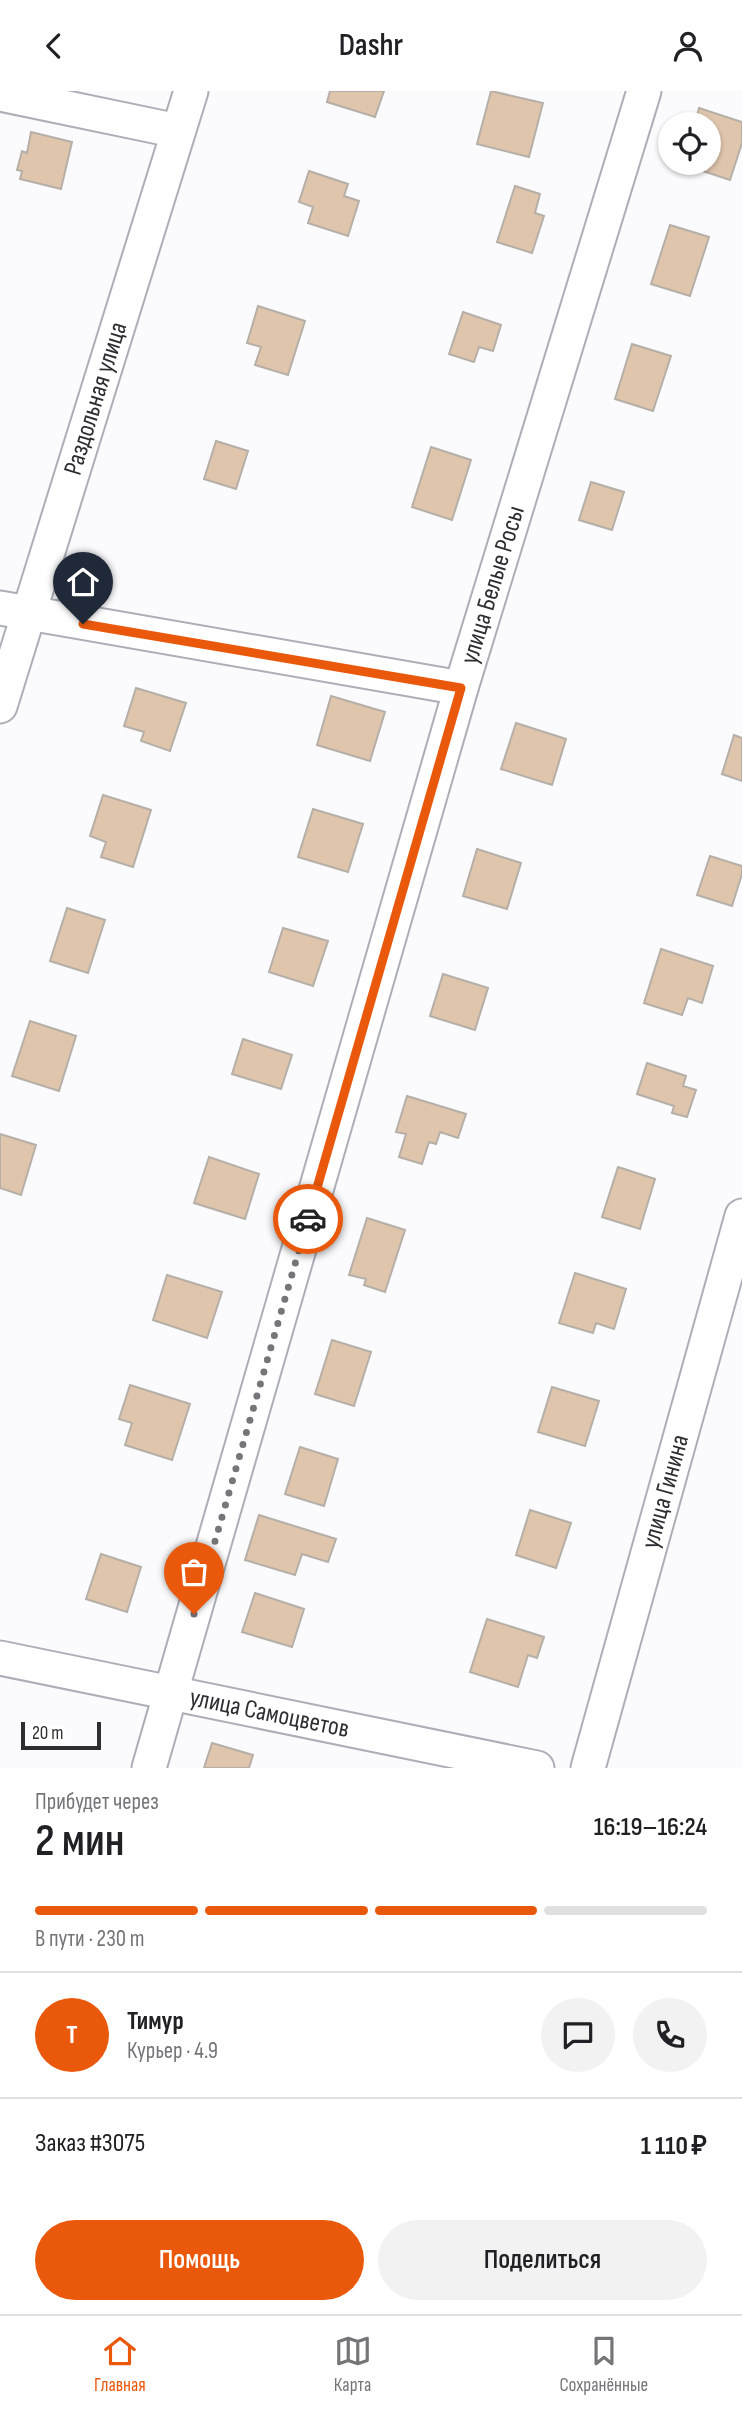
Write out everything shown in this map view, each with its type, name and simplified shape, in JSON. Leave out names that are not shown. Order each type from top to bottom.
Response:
[{"type":"street","name":"Раздольная улица","points":[[0,706],[14,611],[191,91]]},
{"type":"street","name":"улица Белые Росы","points":[[149,1768],[461,688],[644,91]]},
{"type":"street","points":[[0,94],[178,131]]},
{"type":"street","points":[[14,611],[461,688]]},
{"type":"street","name":"улица Гинина","points":[[588,1768],[742,1216]]},
{"type":"street","name":"улица Самоцветов","points":[[0,1658],[537,1768]]},
{"type":"building","points":[[330,91],[384,91],[375,117],[327,102]]},
{"type":"building","points":[[491,91],[543,103],[529,157],[477,144]]},
{"type":"building","points":[[721,115],[742,122],[742,143],[730,180],[715,175],[721,175]]},
{"type":"building","points":[[31,132],[72,142],[61,189],[20,179],[22,171],[17,170],[22,151],[27,153]]},
{"type":"building","points":[[309,171],[348,184],[344,196],[359,201],[348,236],[308,223],[313,207],[299,202]]},
{"type":"building","points":[[515,186],[540,194],[535,213],[544,216],[532,253],[497,242]]},
{"type":"building","points":[[670,225],[709,237],[690,296],[651,284]]},
{"type":"building","points":[[258,306],[305,321],[288,375],[255,365],[261,347],[247,343]]},
{"type":"building","points":[[463,312],[501,325],[493,351],[479,347],[474,362],[449,354]]},
{"type":"building","points":[[632,344],[671,356],[653,411],[615,399]]},
{"type":"building","points":[[216,441],[248,451],[236,489],[204,479]]},
{"type":"building","points":[[431,447],[471,460],[452,520],[412,507]]},
{"type":"building","points":[[591,482],[624,492],[612,530],[579,520]]},
{"type":"building","points":[[136,688],[186,703],[170,751],[141,741],[144,732],[124,726]]},
{"type":"building","points":[[331,696],[385,712],[370,761],[317,745]]},
{"type":"building","points":[[516,723],[566,739],[552,785],[501,769]]},
{"type":"building","points":[[734,735],[742,738],[742,781],[722,774]]},
{"type":"building","points":[[103,795],[151,810],[133,867],[101,857],[106,842],[90,836]]},
{"type":"building","points":[[313,809],[363,824],[348,872],[298,857]]},
{"type":"building","points":[[477,849],[521,863],[507,909],[463,896]]},
{"type":"building","points":[[710,856],[742,866],[732,906],[697,895]]},
{"type":"building","points":[[67,908],[105,920],[88,973],[50,961]]},
{"type":"building","points":[[283,928],[328,941],[313,986],[269,972]]},
{"type":"building","points":[[661,949],[713,966],[702,1003],[688,998],[682,1015],[644,1003]]},
{"type":"building","points":[[443,974],[488,988],[475,1030],[430,1016]]},
{"type":"building","points":[[30,1021],[76,1036],[59,1091],[12,1076]]},
{"type":"building","points":[[243,1039],[292,1055],[281,1089],[232,1074]]},
{"type":"building","points":[[647,1063],[686,1076],[683,1086],[696,1090],[687,1117],[672,1113],[674,1106],[637,1094]]},
{"type":"building","points":[[407,1096],[466,1114],[458,1138],[440,1132],[436,1144],[429,1142],[422,1164],[399,1157],[406,1134],[396,1132]]},
{"type":"building","points":[[0,1134],[36,1145],[21,1195],[0,1188]]},
{"type":"building","points":[[209,1157],[259,1174],[245,1219],[194,1203]]},
{"type":"building","points":[[618,1167],[655,1179],[640,1229],[602,1217]]},
{"type":"building","points":[[367,1218],[405,1230],[385,1292],[364,1285],[366,1279],[349,1275]]},
{"type":"building","points":[[575,1273],[626,1289],[614,1329],[596,1323],[593,1333],[559,1323]]},
{"type":"building","points":[[167,1275],[222,1292],[207,1338],[153,1320]]},
{"type":"building","points":[[332,1340],[371,1352],[354,1406],[315,1394]]},
{"type":"building","points":[[130,1385],[190,1404],[172,1460],[125,1445],[132,1423],[119,1419]]},
{"type":"building","points":[[552,1387],[599,1401],[585,1446],[538,1432]]},
{"type":"building","points":[[300,1447],[338,1459],[324,1506],[285,1494]]},
{"type":"building","points":[[530,1510],[571,1523],[556,1568],[516,1555]]},
{"type":"building","points":[[259,1515],[336,1539],[328,1562],[302,1554],[295,1575],[245,1560]]},
{"type":"building","points":[[101,1554],[141,1567],[127,1612],[86,1599]]},
{"type":"building","points":[[255,1593],[304,1609],[292,1647],[242,1632]]},
{"type":"building","points":[[487,1619],[544,1637],[537,1658],[528,1655],[518,1687],[470,1672]]},
{"type":"building","points":[[212,1743],[253,1755],[249,1768],[204,1768]]},
{"type":"way so far","points":[[194,1614],[308,1219]]},
{"type":"route","points":[[83,624],[461,688],[308,1219]]}]
